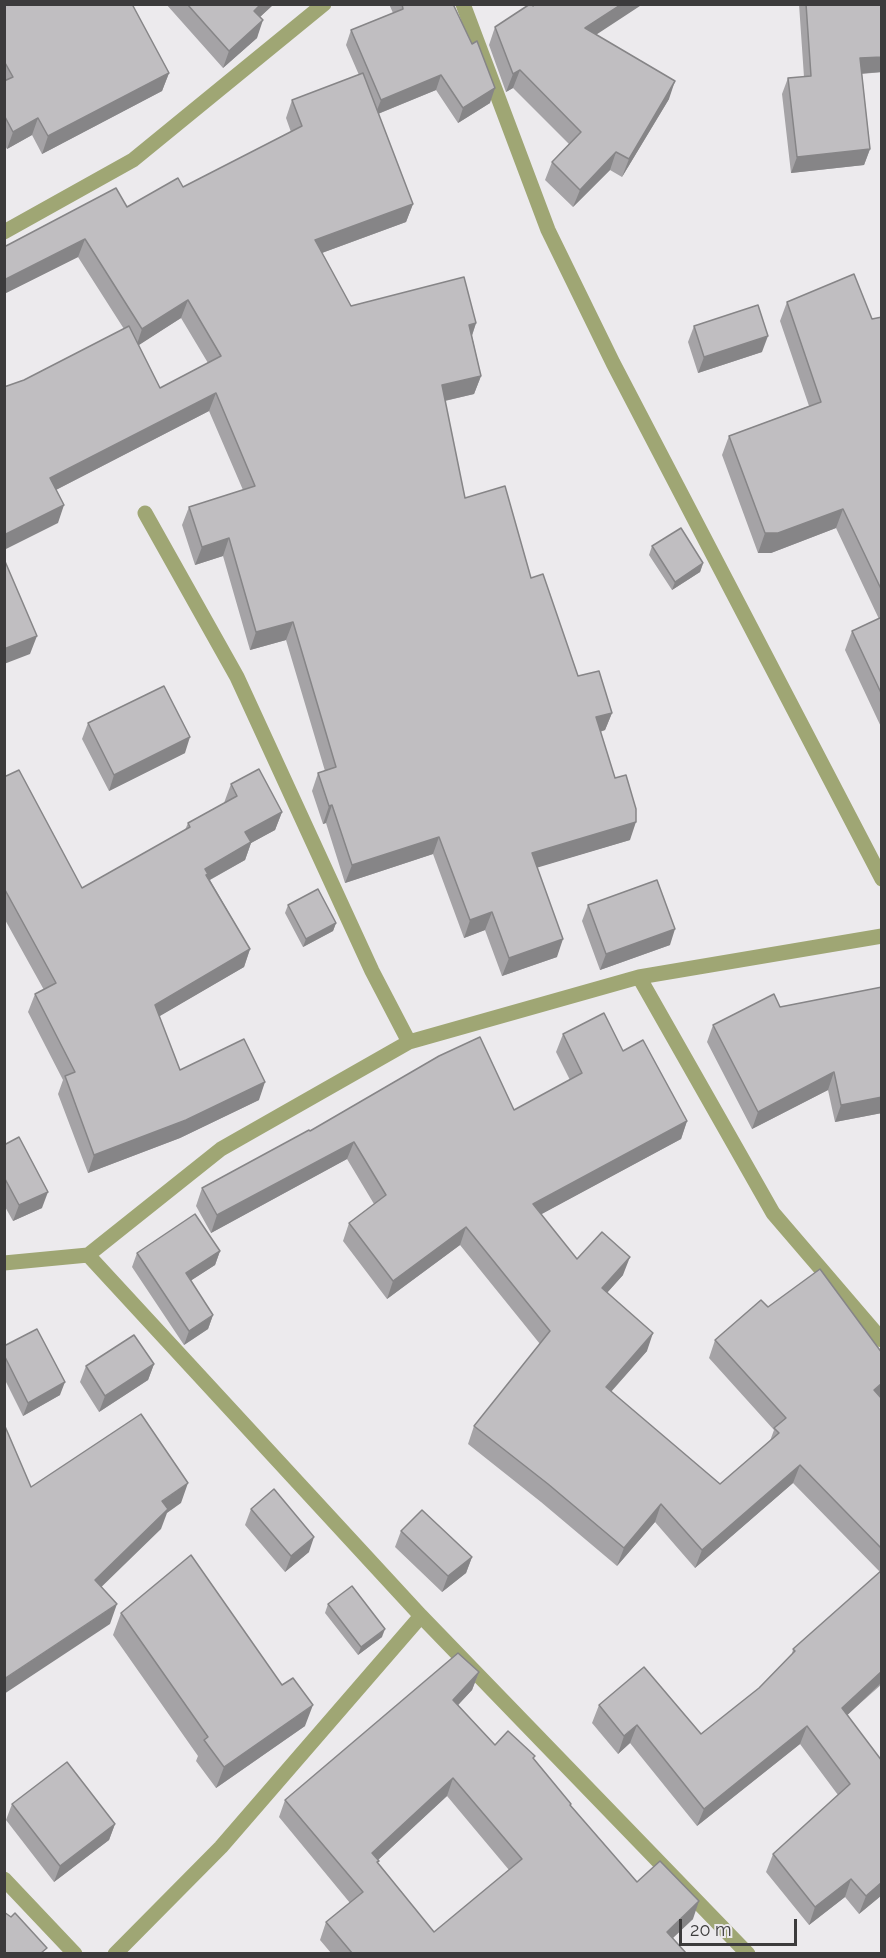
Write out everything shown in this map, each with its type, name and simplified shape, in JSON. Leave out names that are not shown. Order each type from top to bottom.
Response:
[{"type":"street","points":[[4,232],[133,159],[324,4]]},
{"type":"street","points":[[463,4],[548,230],[613,363],[882,879]]},
{"type":"street","points":[[145,513],[237,677],[372,971],[410,1042]]},
{"type":"street","points":[[6,1261],[88,1255],[221,1149],[410,1042],[639,977],[882,936]]},
{"type":"street","points":[[639,977],[773,1213],[882,1340]]},
{"type":"street","points":[[88,1255],[421,1616],[748,1953]]},
{"type":"street","points":[[115,1953],[221,1847],[421,1616]]},
{"type":"street","points":[[4,1879],[75,1953]]},
{"type":"building","points":[[4,4],[132,4],[169,73],[48,136],[38,118],[13,132],[4,115],[4,81],[13,77],[4,61]]},
{"type":"building","points":[[187,4],[261,4],[254,11],[263,20],[229,51]]},
{"type":"building","points":[[402,4],[453,4],[472,44],[477,41],[495,88],[463,108],[441,75],[381,100],[351,30],[403,9]]},
{"type":"building","points":[[530,4],[533,6],[536,4],[622,4],[585,28],[675,81],[629,159],[616,152],[580,190],[552,162],[581,132],[520,70],[513,74],[495,27]]},
{"type":"building","points":[[806,4],[882,4],[882,57],[860,58],[870,149],[797,157],[788,78],[811,76]]},
{"type":"building","points":[[363,73],[413,204],[315,240],[351,306],[464,277],[476,323],[469,325],[481,376],[442,385],[465,498],[505,486],[531,578],[543,574],[578,676],[599,671],[612,713],[596,717],[615,778],[626,775],[636,809],[636,822],[532,853],[563,939],[509,958],[492,912],[470,920],[439,837],[352,865],[332,805],[329,806],[318,773],[336,767],[293,622],[256,632],[229,538],[202,547],[189,507],[255,486],[216,393],[50,478],[64,505],[4,535],[4,387],[24,380],[129,326],[160,388],[221,356],[188,300],[142,329],[85,239],[4,280],[4,247],[116,188],[127,207],[178,178],[183,187],[302,126],[292,100]]},
{"type":"building","points":[[854,274],[872,319],[882,317],[882,591],[843,509],[778,533],[765,533],[729,436],[821,402],[787,302]]},
{"type":"building","points":[[758,305],[768,336],[704,357],[694,326]]},
{"type":"building","points":[[681,528],[703,563],[675,582],[652,546]]},
{"type":"building","points":[[4,559],[37,636],[4,649]]},
{"type":"building","points":[[882,617],[882,695],[852,631]]},
{"type":"building","points":[[164,686],[190,737],[114,775],[88,723]]},
{"type":"building","points":[[259,769],[282,812],[245,832],[251,842],[205,869],[208,874],[206,875],[250,949],[155,1005],[180,1070],[244,1039],[265,1082],[186,1120],[94,1155],[65,1076],[75,1072],[35,994],[56,983],[4,888],[4,777],[19,770],[82,888],[190,827],[188,823],[237,796],[231,784]]},
{"type":"building","points":[[657,880],[675,929],[606,954],[588,905]]},
{"type":"building","points":[[318,889],[336,923],[306,939],[288,905]]},
{"type":"building","points":[[882,987],[882,1097],[841,1105],[834,1072],[758,1112],[713,1025],[774,994],[780,1007]]},
{"type":"building","points":[[604,1013],[623,1051],[643,1040],[687,1121],[533,1204],[577,1259],[602,1232],[630,1257],[602,1288],[653,1333],[606,1387],[720,1484],[779,1433],[774,1428],[786,1418],[715,1340],[761,1300],[768,1307],[820,1269],[882,1353],[882,1383],[874,1390],[882,1399],[882,1549],[800,1465],[702,1550],[661,1504],[624,1548],[474,1426],[550,1331],[466,1227],[393,1281],[349,1223],[386,1195],[354,1142],[217,1215],[202,1188],[310,1131],[439,1056],[480,1037],[514,1110],[582,1073],[563,1034]]},
{"type":"building","points":[[19,1137],[48,1192],[19,1205],[4,1177],[4,1145]]},
{"type":"building","points":[[195,1214],[220,1251],[186,1273],[213,1315],[189,1331],[137,1253]]},
{"type":"building","points":[[37,1329],[65,1382],[28,1403],[4,1355],[4,1346]]},
{"type":"building","points":[[134,1335],[154,1364],[105,1396],[86,1366]]},
{"type":"building","points":[[141,1414],[188,1483],[162,1501],[168,1509],[95,1580],[117,1604],[4,1679],[4,1424],[31,1487]]},
{"type":"building","points":[[274,1489],[314,1537],[291,1556],[251,1509]]},
{"type":"building","points":[[422,1510],[472,1557],[448,1576],[401,1531]]},
{"type":"building","points":[[191,1555],[282,1685],[293,1678],[313,1705],[224,1767],[204,1740],[208,1737],[121,1613]]},
{"type":"building","points":[[882,1570],[882,1671],[842,1708],[882,1761],[882,1882],[866,1896],[851,1879],[815,1907],[773,1854],[850,1784],[807,1726],[704,1809],[637,1725],[624,1736],[599,1705],[644,1667],[701,1734],[759,1688],[795,1651],[793,1649]]},
{"type":"building","points":[[352,1586],[385,1629],[361,1647],[328,1604]]},
{"type":"building","points":[[458,1653],[479,1672],[453,1700],[495,1745],[508,1731],[535,1756],[533,1758],[570,1805],[637,1882],[660,1861],[699,1901],[667,1932],[686,1953],[352,1953],[326,1922],[363,1892],[285,1800]],"holes":[[[453,1778],[522,1859],[434,1932],[372,1853]]]},
{"type":"building","points":[[67,1762],[115,1824],[60,1866],[12,1804]]},
{"type":"building","points":[[4,1912],[11,1917],[15,1913],[47,1948],[41,1953],[4,1953]]}]
